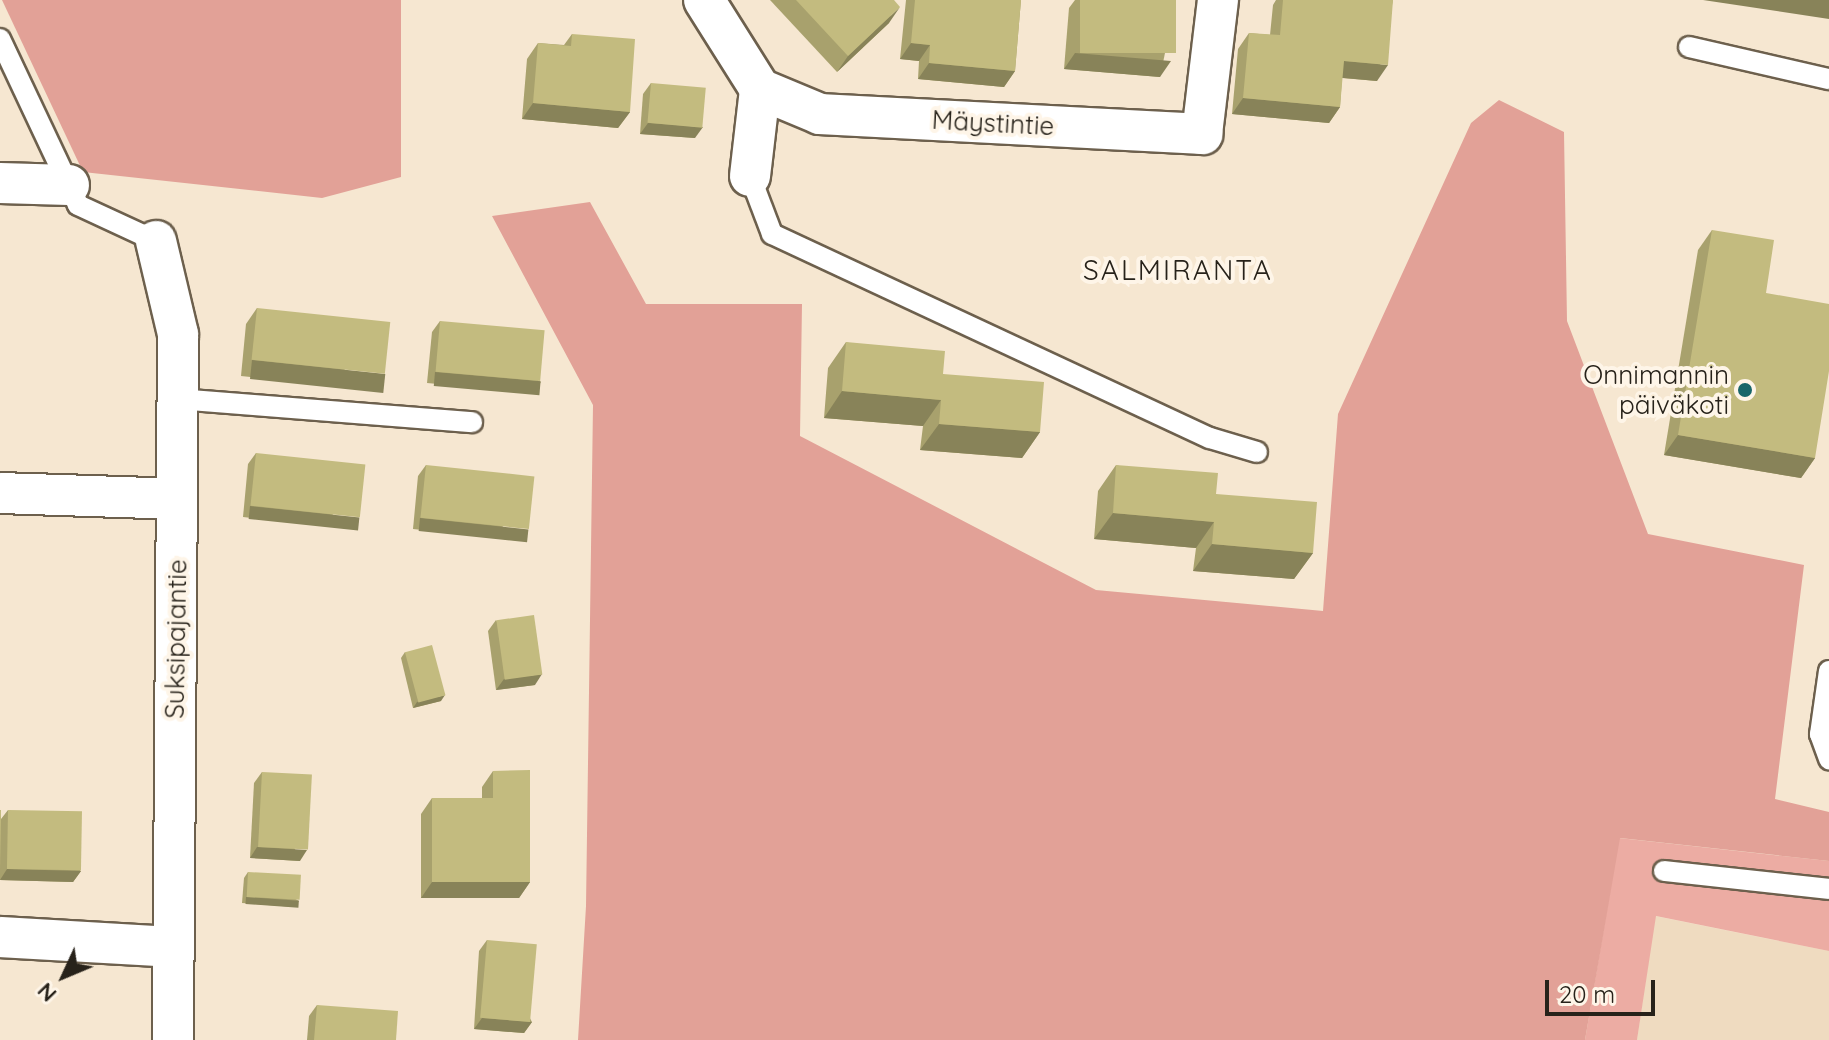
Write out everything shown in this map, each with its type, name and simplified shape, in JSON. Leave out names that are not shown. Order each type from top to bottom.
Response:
[{"type":"street","points":[[704,0],[760,89],[750,176]]},
{"type":"street","name":"Mäystintie","points":[[760,89],[820,114],[1202,134],[1218,0]]},
{"type":"street","points":[[0,183],[69,185]]},
{"type":"street","name":"Suksipajantie","points":[[156,241],[178,334],[173,1040]]},
{"type":"street","points":[[0,493],[177,499]]},
{"type":"street","points":[[0,937],[173,947]]},
{"type":"lane","points":[[0,39],[78,205],[156,241]]},
{"type":"lane","points":[[1689,47],[1829,79]]},
{"type":"lane","points":[[750,176],[772,234],[1210,438],[1257,452]]},
{"type":"lane","points":[[178,399],[472,422]]},
{"type":"lane","points":[[1829,671],[1820,734],[1829,759]]},
{"type":"lane","points":[[1664,871],[1829,889]]},
{"type":"shaded area","points":[[2,0],[401,0],[401,177],[322,198],[83,172]]},
{"type":"shaded area","points":[[1499,100],[1564,132],[1567,321],[1648,534],[1804,565],[1775,799],[1829,812],[1829,861],[1620,838],[1585,1040],[578,1040],[586,906],[593,405],[492,216],[590,202],[646,304],[802,304],[800,436],[1096,590],[1323,611],[1338,414],[1471,123]]},
{"type":"shaded area","points":[[1619,838],[1829,861],[1829,951],[1656,916],[1637,1040],[1585,1040]]},
{"type":"shaded area","points":[[1655,916],[1829,951],[1829,1040],[1637,1040]]},
{"type":"building","points":[[796,0],[894,0],[900,7],[848,56]]},
{"type":"building","points":[[915,0],[1021,0],[1015,71],[929,63],[930,45],[911,43]]},
{"type":"building","points":[[1080,0],[1176,0],[1176,53],[1080,53]]},
{"type":"building","points":[[1283,0],[1393,0],[1388,65],[1344,61],[1340,107],[1243,98],[1249,33],[1280,35]]},
{"type":"building","points":[[572,34],[635,39],[630,112],[533,103],[538,43],[571,46]]},
{"type":"building","points":[[651,83],[706,88],[702,128],[648,123]]},
{"type":"building","name":"Onnimannin päiväkoti","points":[[1712,230],[1774,240],[1766,293],[1829,304],[1829,371],[1815,458],[1678,435]]},
{"type":"building","points":[[257,308],[390,322],[385,374],[252,360]]},
{"type":"building","points":[[440,321],[545,330],[540,381],[436,372]]},
{"type":"building","points":[[846,342],[945,351],[943,374],[1044,382],[1040,432],[939,424],[941,400],[842,391]]},
{"type":"building","points":[[256,453],[365,464],[360,517],[250,506]]},
{"type":"building","points":[[426,465],[534,476],[529,529],[420,518]]},
{"type":"building","points":[[1116,465],[1218,473],[1216,494],[1317,502],[1313,553],[1212,544],[1214,522],[1113,513]]},
{"type":"building","points":[[534,615],[542,674],[505,680],[496,620]]},
{"type":"building","points":[[432,645],[445,695],[418,702],[405,652]]},
{"type":"building","points":[[530,770],[530,882],[432,882],[432,798],[493,798],[493,771]]},
{"type":"building","points":[[262,772],[312,775],[308,850],[258,847]]},
{"type":"building","points":[[8,810],[82,811],[81,870],[7,869]]},
{"type":"building","points":[[248,872],[301,875],[300,900],[247,897]]},
{"type":"building","points":[[487,940],[537,944],[530,1022],[480,1018]]},
{"type":"building","points":[[317,1005],[398,1011],[396,1040],[314,1040]]},
{"type":"place","name":"Onnimannin päiväkoti","points":[[1745,390]]},
{"type":"district","name":"SALMIRANTA","points":[[1178,270]]}]
